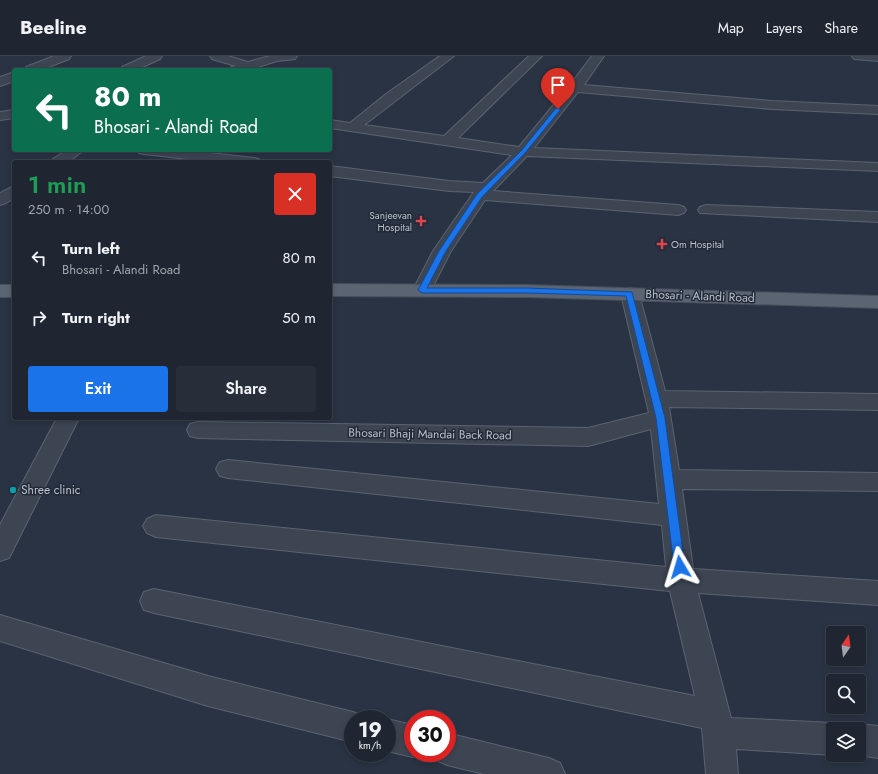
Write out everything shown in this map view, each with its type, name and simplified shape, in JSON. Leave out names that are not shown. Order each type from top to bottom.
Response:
[{"type":"main road","name":"Bhosari - Alandi Road","points":[[332,290],[527,291],[878,302]]},
{"type":"main road","points":[[0,291],[12,291]]},
{"type":"street","points":[[35,68],[65,56]]},
{"type":"street","points":[[130,68],[156,56]]},
{"type":"street","points":[[216,56],[248,66]]},
{"type":"street","points":[[242,68],[278,57],[291,56]]},
{"type":"street","points":[[353,128],[391,97],[448,56]]},
{"type":"street","points":[[447,141],[536,56]]},
{"type":"street","points":[[422,290],[442,251],[483,192],[523,152],[575,88],[598,56]]},
{"type":"street","points":[[858,56],[878,57]]},
{"type":"street","points":[[0,82],[12,77]]},
{"type":"street","points":[[575,88],[772,105],[878,110]]},
{"type":"street","points":[[0,116],[12,114]]},
{"type":"street","points":[[332,124],[523,152],[878,167]]},
{"type":"street","points":[[61,160],[73,152]]},
{"type":"street","points":[[162,152],[236,160]]},
{"type":"street","points":[[332,171],[449,186],[483,192],[678,210]]},
{"type":"street","points":[[0,200],[12,192]]},
{"type":"street","points":[[706,210],[878,217]]},
{"type":"street","points":[[630,294],[658,409],[669,480],[681,580],[717,724],[722,774]]},
{"type":"street","name":"Bhosari Bhaji Mandai Back Road","points":[[198,430],[588,437],[658,409],[878,402]]},
{"type":"street","points":[[0,550],[67,420]]},
{"type":"street","points":[[228,469],[673,516]]},
{"type":"street","points":[[669,480],[878,482]]},
{"type":"street","points":[[156,526],[681,580],[878,593]]},
{"type":"street","points":[[154,601],[717,724],[826,738]]},
{"type":"street","points":[[0,628],[208,692],[344,725]]},
{"type":"street","points":[[866,741],[878,742]]},
{"type":"street","points":[[456,751],[548,774]]},
{"type":"place","name":"Sanjeevan Hospital","points":[[421,221]]},
{"type":"place","name":"Om Hospital","points":[[662,244]]},
{"type":"place","name":"Shree clinic","points":[[13,490]]},
{"type":"route","points":[[558,109],[523,152],[480,195],[442,251],[422,290],[630,294],[661,418],[680,567]]}]
